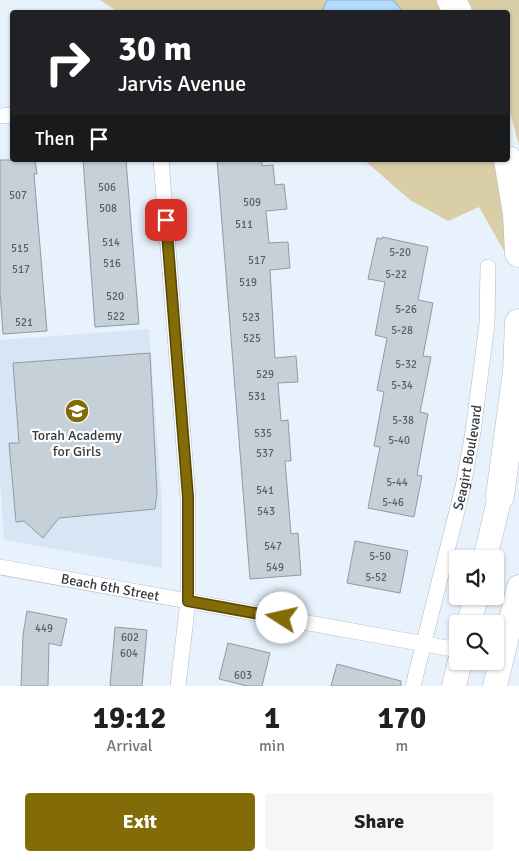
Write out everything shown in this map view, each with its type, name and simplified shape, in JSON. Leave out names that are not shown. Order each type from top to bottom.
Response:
[{"type":"highway","points":[[508,162],[517,214],[519,253]]},
{"type":"highway","points":[[500,496],[517,371],[519,323]]},
{"type":"highway","points":[[500,496],[519,430]]},
{"type":"main road","points":[[487,550],[500,496]]},
{"type":"main road","points":[[495,686],[519,587]]},
{"type":"main road","points":[[454,686],[458,670]]},
{"type":"street","points":[[161,162],[188,497],[188,601],[178,686]]},
{"type":"street","name":"Seagirt Boulevard","points":[[413,686],[463,487],[473,432],[487,324],[488,267]]},
{"type":"street","name":"Beach 6th Street","points":[[0,567],[449,648]]},
{"type":"shaded area","points":[[100,0],[327,0],[323,10],[115,10]]},
{"type":"shaded area","points":[[393,0],[437,0],[442,10],[401,10]]},
{"type":"shaded area","points":[[463,0],[519,0],[519,145],[510,112],[510,10],[469,10]]},
{"type":"shaded area","points":[[366,162],[495,162],[503,204],[507,256],[479,207],[448,221],[410,200]]},
{"type":"shaded area","name":"Torah Academy for Girls","points":[[149,329],[162,504],[162,568],[4,540],[0,483],[0,340]]},
{"type":"water","points":[[327,0],[393,0],[401,10],[323,10]]},
{"type":"building","points":[[0,160],[35,162],[37,174],[34,174],[47,331],[3,334],[0,291]]},
{"type":"building","points":[[83,162],[126,162],[139,324],[95,327]]},
{"type":"building","points":[[217,162],[262,162],[262,166],[273,165],[275,185],[284,184],[287,209],[266,211],[269,243],[288,242],[290,268],[270,270],[275,358],[296,356],[298,382],[278,383],[281,421],[288,420],[291,461],[285,461],[291,534],[298,533],[301,575],[250,579]]},
{"type":"building","points":[[382,237],[428,247],[418,300],[433,303],[423,356],[431,357],[420,412],[428,414],[417,475],[422,476],[414,517],[368,508],[380,447],[374,446],[384,392],[377,390],[387,338],[375,335],[385,282],[368,279],[377,238],[382,239]]},
{"type":"building","name":"Torah Academy for Girls","points":[[150,353],[157,493],[155,509],[59,518],[43,538],[24,521],[16,522],[9,443],[19,443],[13,363]]},
{"type":"building","points":[[355,541],[408,551],[400,593],[347,583]]},
{"type":"building","points":[[27,611],[67,619],[61,646],[49,643],[48,686],[21,686],[23,635]]},
{"type":"building","points":[[115,627],[147,630],[142,686],[110,686]]},
{"type":"building","points":[[228,643],[270,653],[262,686],[247,686],[219,679]]},
{"type":"building","points":[[337,664],[401,681],[401,686],[331,686]]},
{"type":"place","name":"Torah Academy for Girls","points":[[77,411]]},
{"type":"route","points":[[166,220],[188,497],[188,601],[282,618]]}]
